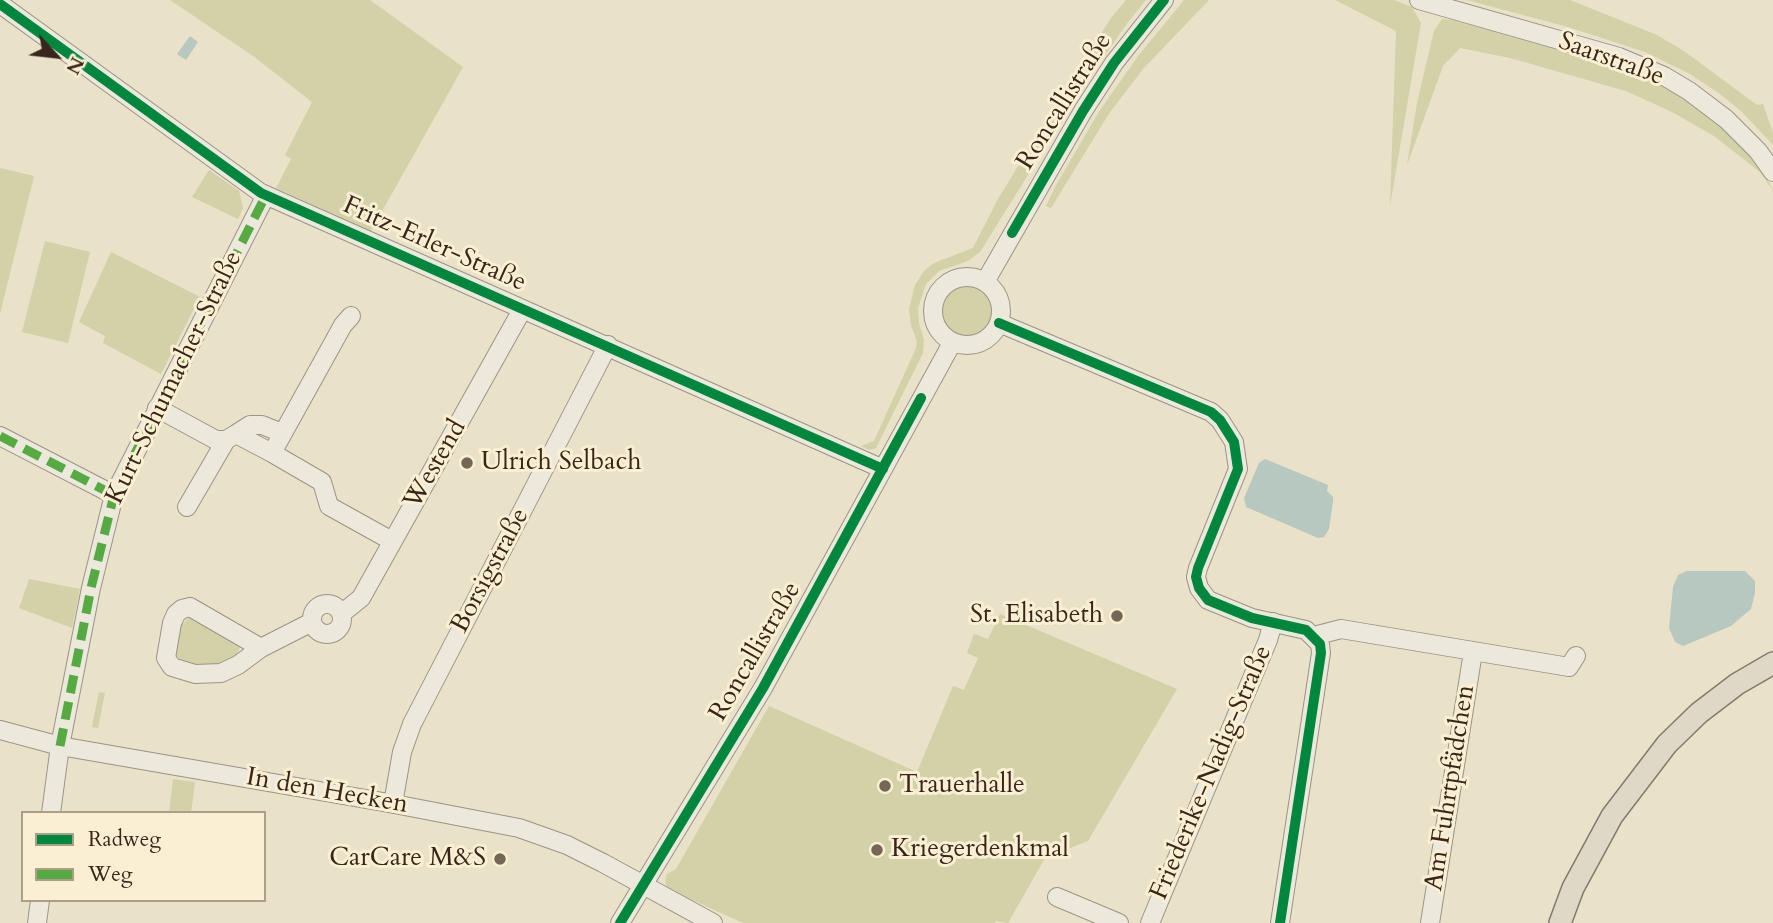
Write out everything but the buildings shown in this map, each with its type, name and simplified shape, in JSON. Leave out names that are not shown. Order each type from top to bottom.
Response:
[{"type":"main road","points":[[1560,923],[1573,888],[1612,816],[1667,744],[1699,713],[1773,663]]},
{"type":"street","name":"Roncallistraße","points":[[985,282],[1114,62],[1164,0]]},
{"type":"street","name":"Saarstraße","points":[[1419,0],[1619,57],[1664,76],[1726,119],[1758,151],[1773,172]]},
{"type":"street","name":"Fritz-Erler-Straße","points":[[0,4],[266,195],[883,469]]},
{"type":"street","name":"Kurt-Schumacher-Straße","points":[[51,811],[60,746],[91,588],[114,495],[266,195]]},
{"type":"street","points":[[972,277],[985,282],[994,289],[999,300],[999,323],[985,341],[974,345],[952,343],[940,334],[934,322],[932,308],[936,295],[945,284],[958,278],[972,277]]},
{"type":"street","name":"Westend","points":[[261,648],[312,622],[316,608],[323,604],[337,607],[341,614],[360,598],[522,310]]},
{"type":"street","points":[[272,453],[343,325],[351,316]]},
{"type":"street","points":[[999,323],[1200,407],[1220,420],[1234,442],[1238,469],[1198,568],[1196,577],[1199,588],[1208,600],[1252,618],[1306,629],[1320,644],[1321,663],[1280,923]]},
{"type":"street","name":"Roncallistraße","points":[[620,923],[763,688],[952,343]]},
{"type":"street","name":"Borsigstraße","points":[[393,804],[402,752],[412,724],[608,345]]},
{"type":"street","points":[[157,408],[216,440],[231,437],[250,425],[262,425],[282,433]]},
{"type":"street","points":[[0,436],[114,495]]},
{"type":"street","points":[[231,437],[272,453],[322,482],[329,506],[392,541]]},
{"type":"street","points":[[187,508],[231,437]]},
{"type":"street","points":[[190,607],[261,648],[239,665],[208,675],[172,667],[166,658],[176,614],[190,607]]},
{"type":"street","name":"Friederike-Nadig-Straße","points":[[1150,923],[1263,653],[1273,622]]},
{"type":"street","name":"Am Fuhrtpfädchen","points":[[1314,636],[1341,629],[1569,667],[1576,656]]},
{"type":"street","name":"Am Fuhrtpfädchen","points":[[1430,923],[1473,652]]},
{"type":"street","name":"In den Hecken","points":[[0,730],[60,746],[393,804],[536,834],[603,863],[713,923]]},
{"type":"street","points":[[1057,897],[1119,923]]},
{"type":"street","points":[[37,923],[40,902]]},
{"type":"green space","points":[[170,0],[370,0],[463,67],[371,231],[276,188],[291,159],[285,155],[312,102],[253,56]]},
{"type":"green space","points":[[1126,0],[1146,0],[1077,96],[980,252],[968,261],[939,271],[926,284],[918,308],[924,340],[923,353],[876,448],[869,450],[861,446],[874,441],[916,348],[909,309],[915,285],[924,271],[934,263],[973,248],[998,199],[1066,88],[1111,18]]},
{"type":"green space","points":[[1184,0],[1209,0],[1144,68],[1110,112],[1051,208],[1046,206],[1100,110],[1139,55]]},
{"type":"green space","points":[[1335,0],[1394,0],[1412,7],[1421,23],[1390,206],[1396,31]]},
{"type":"green space","points":[[1467,0],[1570,0],[1657,35],[1684,51],[1757,105],[1763,104],[1773,133],[1773,145],[1742,112],[1720,94],[1690,74],[1645,52],[1568,27]]},
{"type":"green space","points":[[1442,19],[1592,57],[1662,85],[1696,105],[1737,140],[1768,180],[1773,191],[1760,172],[1714,136],[1672,112],[1626,91],[1510,58],[1460,48],[1443,66],[1407,165],[1417,103],[1434,31]]},
{"type":"green space","points":[[0,168],[34,176],[0,314]]},
{"type":"green space","points":[[209,170],[239,191],[243,208],[238,219],[192,197]]},
{"type":"green space","points":[[45,241],[90,252],[68,343],[22,332]]},
{"type":"green space","points":[[111,252],[200,297],[161,374],[103,343],[105,336],[79,322]]},
{"type":"green space","points":[[967,286],[985,293],[992,311],[985,329],[967,336],[949,329],[942,311],[949,293]]},
{"type":"green space","points":[[29,579],[80,589],[72,628],[19,608]]},
{"type":"green space","points":[[1000,614],[1177,689],[1088,841],[1045,858],[1008,923],[743,923],[667,889],[667,874],[676,869],[769,706],[917,772],[953,686],[964,690],[978,658],[967,653],[974,634],[988,639]]},
{"type":"green space","points":[[191,616],[240,643],[236,658],[211,669],[181,661],[175,654],[179,627]]},
{"type":"green space","points":[[99,692],[105,693],[98,728],[92,727]]},
{"type":"green space","points":[[173,779],[195,782],[191,811],[169,811]]},
{"type":"shaded area","points":[[190,36],[198,42],[186,60],[177,54]]},
{"type":"shaded area","points":[[1265,459],[1328,485],[1327,491],[1333,497],[1333,502],[1329,529],[1324,537],[1318,538],[1246,507],[1244,498],[1259,463]]},
{"type":"shaded area","points":[[1687,571],[1745,571],[1755,581],[1755,593],[1751,609],[1731,626],[1683,646],[1675,642],[1669,628],[1673,587],[1678,575]]},
{"type":"marked path","points":[[60,746],[91,588],[114,495],[266,195]]},
{"type":"marked path","points":[[0,436],[114,495]]},
{"type":"cycle path","points":[[1012,233],[1114,63],[1164,0]]},
{"type":"cycle path","points":[[0,4],[261,193],[883,469]]},
{"type":"cycle path","points":[[999,323],[1211,412],[1220,420],[1234,442],[1238,469],[1198,568],[1196,577],[1199,588],[1208,600],[1252,618],[1306,630],[1320,644],[1321,653],[1280,923]]},
{"type":"cycle path","points":[[620,923],[763,688],[921,398]]},
{"type":"place","name":"Ulrich Selbach","points":[[467,463]]},
{"type":"place","name":"St. Elisabeth","points":[[1117,616]]},
{"type":"place","name":"Trauerhalle","points":[[885,786]]},
{"type":"place","name":"Kriegerdenkmal","points":[[877,850]]},
{"type":"place","name":"CarCare M&S","points":[[500,859]]}]
